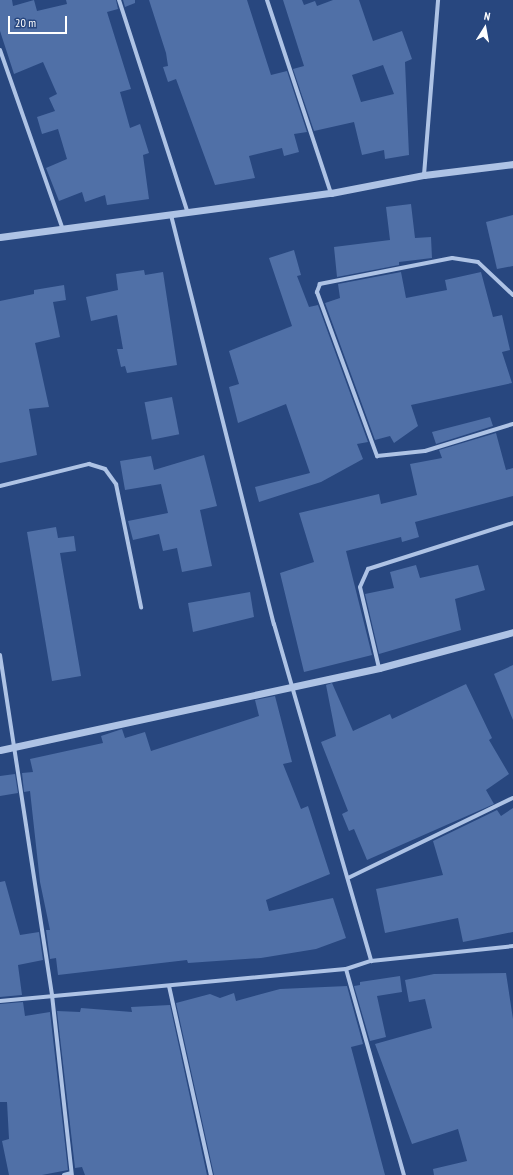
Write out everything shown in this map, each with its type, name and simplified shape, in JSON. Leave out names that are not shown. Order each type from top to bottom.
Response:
[{"type":"street","points":[[119,0],[188,213]]},
{"type":"street","points":[[267,0],[331,193]]},
{"type":"street","points":[[424,175],[438,0]]},
{"type":"street","points":[[0,50],[62,227]]},
{"type":"street","points":[[0,237],[62,227],[171,216],[331,193],[424,175],[513,164]]},
{"type":"street","points":[[171,216],[272,616],[293,684],[371,961]]},
{"type":"street","points":[[513,295],[478,262],[452,258],[320,284],[317,292],[377,456],[425,451],[513,424]]},
{"type":"street","points":[[0,486],[89,464],[105,469],[116,484],[141,607]]},
{"type":"street","points":[[379,668],[360,587],[368,569],[513,523]]},
{"type":"street","points":[[0,750],[293,684],[379,668],[513,632]]},
{"type":"street","points":[[0,655],[52,995],[72,1174],[64,1175]]},
{"type":"street","points":[[348,878],[513,798]]},
{"type":"street","points":[[0,1001],[346,969],[371,961],[513,946]]},
{"type":"street","points":[[346,969],[404,1175]]},
{"type":"street","points":[[168,986],[210,1175]]},
{"type":"building","points":[[0,0],[12,0],[13,6],[34,0],[37,11],[67,4],[66,0],[116,0],[118,9],[107,12],[131,89],[120,92],[130,128],[140,124],[149,153],[143,155],[149,199],[107,205],[105,195],[85,202],[82,192],[59,201],[46,168],[67,159],[58,129],[42,134],[37,117],[55,111],[49,98],[57,94],[43,62],[14,74],[0,31]]},
{"type":"building","points":[[123,0],[135,0],[135,3],[125,7]]},
{"type":"building","points":[[149,0],[247,0],[271,75],[287,71],[307,132],[294,134],[299,152],[284,156],[282,148],[249,156],[255,178],[215,185],[176,79],[168,82],[163,67],[168,66],[166,53]]},
{"type":"building","points":[[283,0],[302,0],[304,5],[315,1],[317,6],[333,0],[359,0],[373,41],[402,31],[412,59],[405,62],[409,155],[385,159],[384,150],[362,155],[354,122],[314,131],[293,69],[304,66]],"holes":[[[383,65],[394,94],[361,102],[352,75]]]},
{"type":"building","points":[[411,204],[415,238],[431,237],[432,258],[399,262],[399,265],[337,277],[334,247],[390,240],[386,207]]},
{"type":"building","points":[[513,215],[513,266],[497,269],[486,222]]},
{"type":"building","points":[[294,250],[301,275],[297,276],[309,307],[318,305],[368,442],[357,444],[363,459],[321,482],[259,502],[255,487],[310,473],[286,404],[238,423],[229,387],[239,384],[229,351],[292,326],[269,258]]},
{"type":"building","points":[[144,270],[145,275],[163,272],[177,365],[127,373],[125,366],[121,367],[117,349],[123,349],[117,315],[91,321],[86,297],[118,290],[116,274]]},
{"type":"building","points":[[401,272],[406,298],[447,290],[445,280],[481,272],[493,317],[502,315],[510,350],[502,352],[512,383],[411,405],[418,426],[394,443],[390,436],[375,440],[325,303],[340,298],[338,284]]},
{"type":"building","points":[[64,285],[66,300],[53,302],[60,337],[35,343],[49,407],[29,409],[37,455],[0,463],[0,301],[34,294],[34,290]]},
{"type":"building","points":[[172,397],[179,434],[152,440],[145,402]]},
{"type":"building","points":[[490,417],[493,426],[436,444],[432,432]]},
{"type":"building","points":[[496,433],[506,470],[513,468],[513,496],[415,522],[419,537],[402,542],[401,537],[346,551],[372,655],[304,672],[280,573],[314,562],[299,513],[379,494],[381,504],[417,495],[410,464],[442,458],[439,450]]},
{"type":"building","points":[[204,455],[217,506],[200,510],[212,566],[182,572],[177,548],[163,551],[159,534],[133,540],[128,521],[168,513],[161,484],[125,490],[120,461],[151,456],[154,470]]},
{"type":"building","points":[[56,527],[58,538],[74,536],[76,551],[60,553],[81,676],[52,681],[27,532]]},
{"type":"building","points":[[416,565],[420,578],[478,565],[485,590],[455,599],[461,630],[379,654],[365,594],[394,588],[390,572]]},
{"type":"building","points":[[250,592],[254,617],[193,632],[188,603]]},
{"type":"building","points":[[513,665],[513,720],[494,674]]},
{"type":"building","points":[[332,683],[353,731],[390,714],[392,719],[466,684],[492,738],[489,740],[509,774],[486,790],[494,804],[367,860],[354,829],[349,831],[342,814],[348,811],[321,742],[336,736],[326,685]]},
{"type":"building","points":[[275,696],[292,762],[283,764],[301,809],[308,806],[330,874],[266,900],[269,911],[333,898],[346,938],[316,949],[261,958],[188,963],[187,960],[58,975],[56,958],[50,959],[46,930],[50,930],[40,882],[30,791],[24,792],[22,773],[33,772],[30,759],[103,743],[101,736],[122,729],[125,738],[145,732],[151,751],[259,716],[255,700]]},
{"type":"building","points":[[15,774],[18,793],[0,796],[0,776]]},
{"type":"building","points":[[513,808],[513,932],[463,942],[458,918],[385,933],[376,889],[443,875],[433,841],[497,810],[501,816]]},
{"type":"building","points":[[5,881],[20,935],[39,932],[43,960],[18,965],[22,995],[0,997],[0,882]]},
{"type":"building","points":[[506,973],[513,1019],[513,1175],[434,1175],[433,1169],[467,1161],[458,1129],[412,1144],[375,1044],[432,1028],[425,999],[409,1002],[405,980],[434,974]]},
{"type":"building","points":[[400,976],[402,992],[377,996],[386,1037],[370,1041],[354,986],[360,985],[360,982]]},
{"type":"building","points":[[347,986],[363,1044],[351,1047],[385,1175],[214,1175],[176,1003],[210,994],[220,998],[234,993],[236,1001],[280,989]]},
{"type":"building","points":[[23,1002],[25,1016],[50,1012],[68,1170],[42,1175],[9,1175],[2,1141],[9,1139],[7,1102],[0,1102],[0,1004]]},
{"type":"building","points":[[170,1005],[207,1175],[85,1175],[82,1167],[75,1168],[57,1011],[80,1012],[81,1008],[132,1012],[131,1007]]}]
